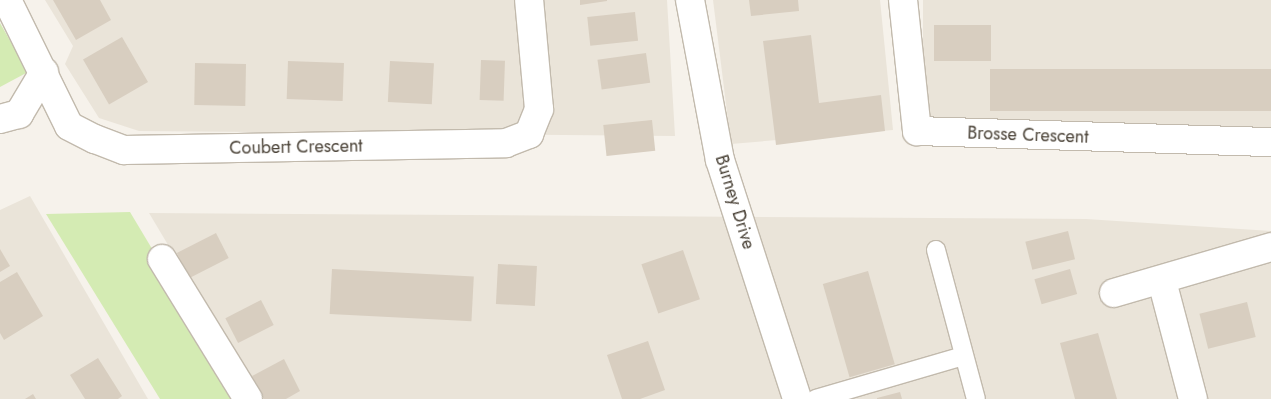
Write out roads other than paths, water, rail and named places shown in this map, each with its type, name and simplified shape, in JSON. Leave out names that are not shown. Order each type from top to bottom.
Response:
[{"type":"street","name":"Coubert Crescent","points":[[7,0],[69,126],[95,140],[124,150],[506,143],[530,134],[539,109],[529,0]]},
{"type":"street","name":"Burney Drive","points":[[690,0],[720,160],[797,399]]},
{"type":"street","name":"Brosse Crescent","points":[[902,0],[917,131],[1271,142]]},
{"type":"street","points":[[0,119],[19,114],[44,72]]},
{"type":"street","points":[[1114,293],[1162,281],[1271,247]]},
{"type":"street","points":[[162,259],[248,399]]},
{"type":"street","points":[[1162,281],[1193,399]]},
{"type":"lane","points":[[936,250],[976,399]]},
{"type":"lane","points":[[816,399],[963,356]]}]
